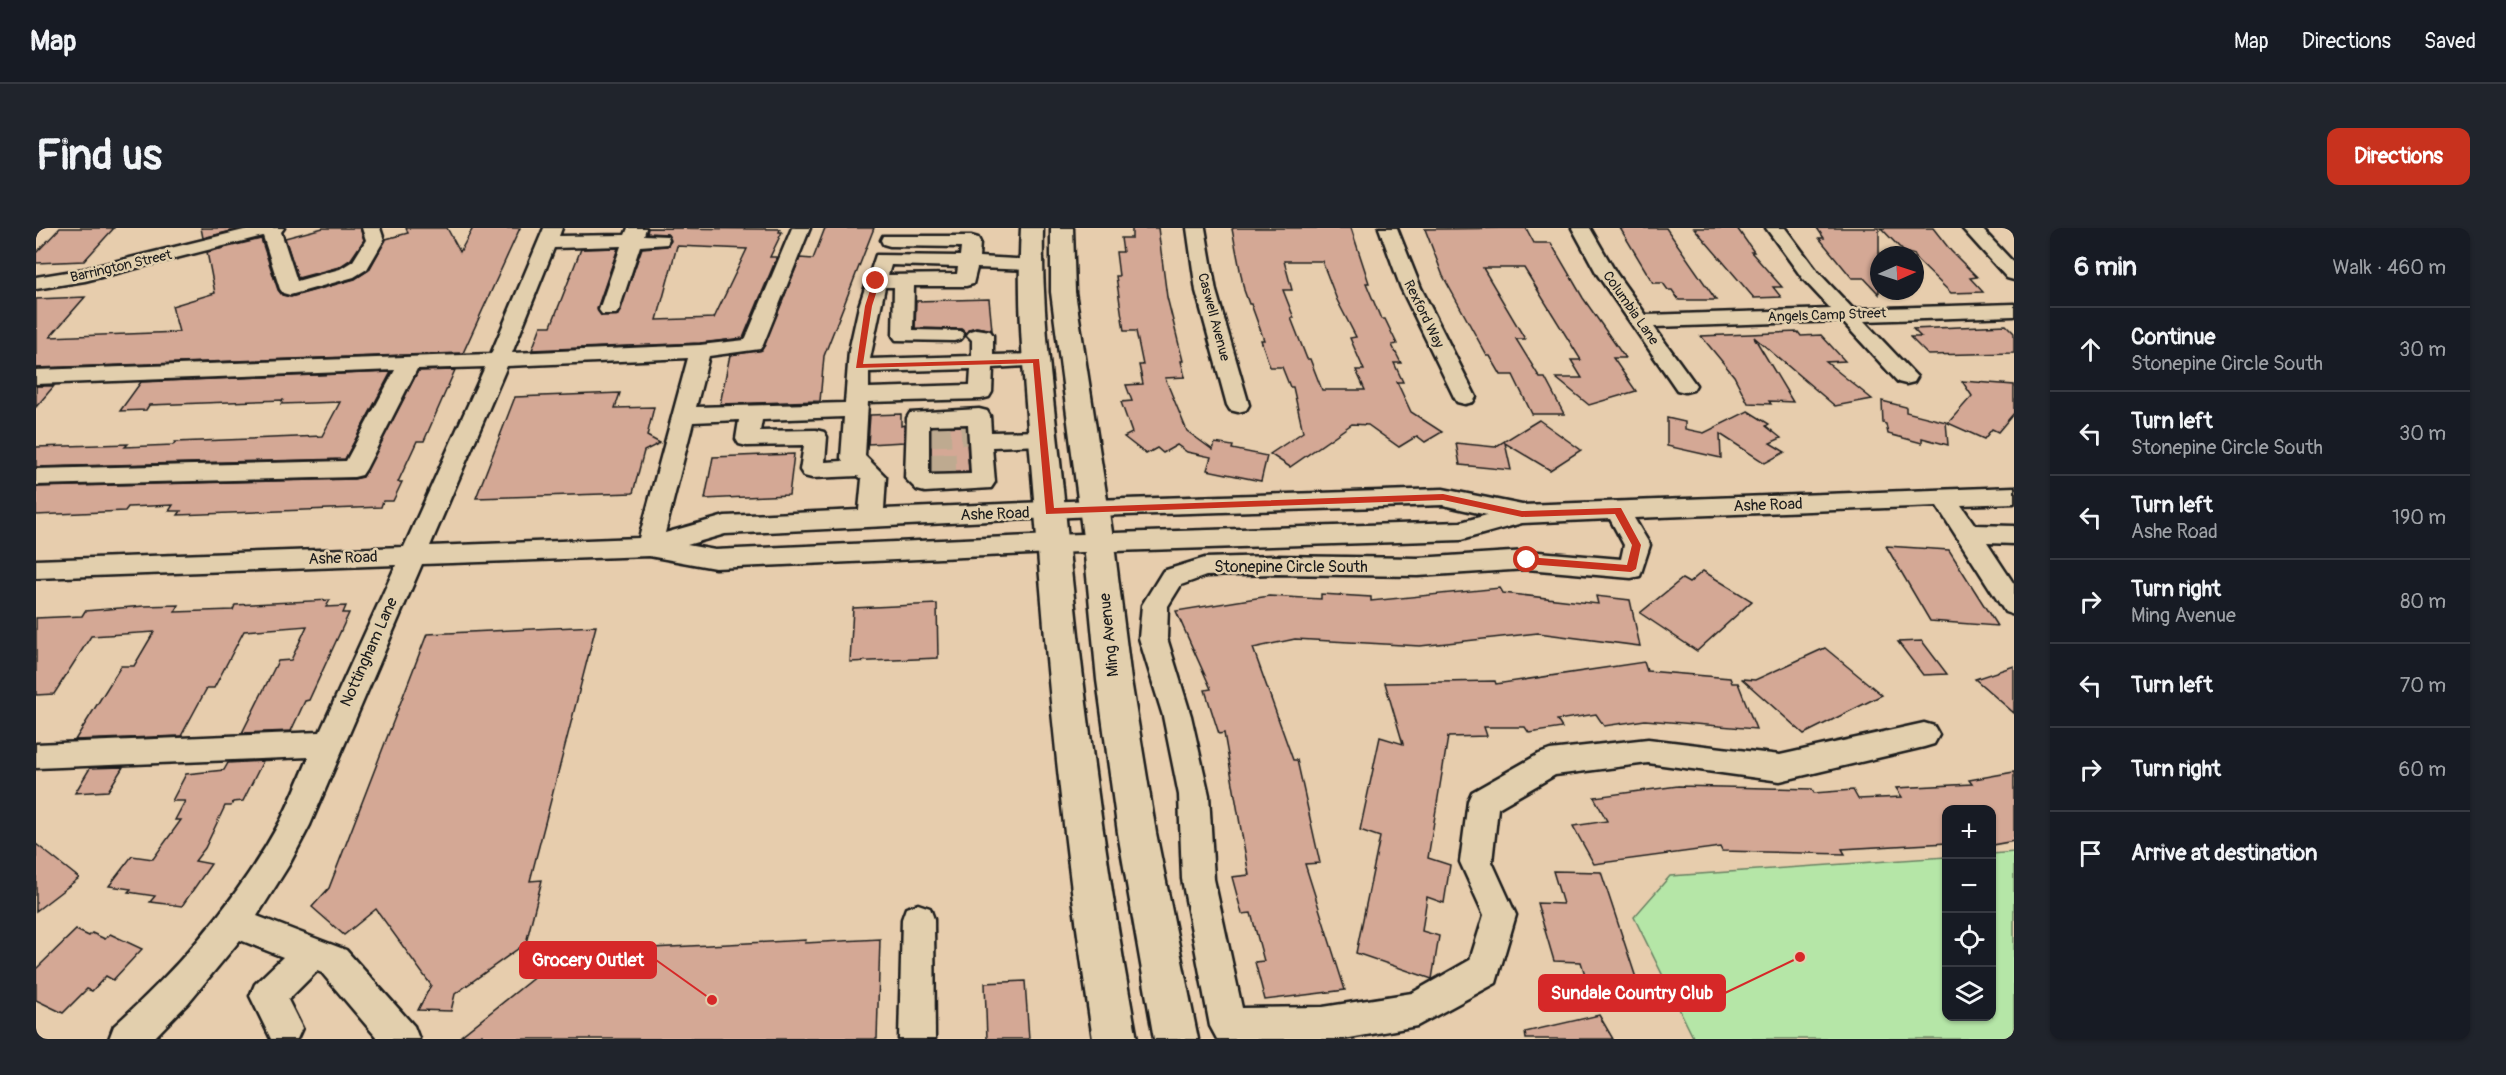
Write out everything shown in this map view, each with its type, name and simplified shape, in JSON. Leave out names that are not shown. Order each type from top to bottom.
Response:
[{"type":"main road","points":[[1032,228],[1029,264],[1052,544],[1085,840],[1115,1039]]},
{"type":"main road","points":[[1054,228],[1062,261]]},
{"type":"main road","name":"Ming Avenue","points":[[1062,228],[1066,316],[1099,544],[1114,680],[1137,833],[1176,1039]]},
{"type":"street","points":[[272,228],[290,289],[347,273],[360,265],[375,240],[371,228]]},
{"type":"street","name":"Barrington Street","points":[[36,283],[85,275],[272,228]]},
{"type":"street","points":[[36,377],[499,360],[700,351],[753,345],[801,228]]},
{"type":"street","name":"Caswell Avenue","points":[[1196,228],[1206,291],[1238,405]]},
{"type":"street","name":"Rexford Way","points":[[1388,228],[1411,288],[1465,397]]},
{"type":"street","name":"Columbia Lane","points":[[1581,228],[1607,274],[1685,385]]},
{"type":"street","points":[[1775,228],[1810,274],[1906,377]]},
{"type":"street","points":[[1971,228],[2014,274]]},
{"type":"street","points":[[550,235],[635,234],[660,240]]},
{"type":"street","points":[[609,310],[635,234]]},
{"type":"street","name":"Nottingham Lane","points":[[127,1039],[195,971],[235,923],[271,869],[294,825],[411,555],[499,360],[550,235]]},
{"type":"street","points":[[871,519],[874,477],[853,458],[858,366],[868,306],[889,242],[968,261],[1029,264]]},
{"type":"street","points":[[876,281],[966,280],[968,261]]},
{"type":"street","points":[[904,280],[903,336],[954,336]]},
{"type":"street","name":"Angels Camp Street","points":[[1640,321],[2014,310]]},
{"type":"street","points":[[683,415],[752,413],[981,392],[982,335],[977,335]]},
{"type":"street","points":[[650,547],[700,351]]},
{"type":"street","points":[[858,366],[1036,360]]},
{"type":"street","points":[[36,477],[354,470],[408,364]]},
{"type":"street","points":[[752,413],[747,439],[816,437],[812,470],[864,468]]},
{"type":"street","points":[[979,416],[976,436],[976,466],[982,482],[925,484],[922,471],[924,436],[918,418],[979,416]]},
{"type":"street","points":[[976,436],[1043,438]]},
{"type":"street","points":[[873,491],[922,471]]},
{"type":"street","name":"Ashe Road","points":[[36,569],[650,547],[715,559],[1052,544],[1461,531],[1522,514],[2014,495]]},
{"type":"street","name":"Ashe Road","points":[[650,547],[725,525],[1094,508],[1443,497],[1522,514]]},
{"type":"street","points":[[1944,498],[2014,605]]},
{"type":"street","name":"Stonepine Circle South","points":[[1618,511],[1636,545],[1631,569],[1527,560],[1418,567],[1273,565],[1205,567],[1172,578],[1155,605],[1154,638],[1177,716],[1194,795],[1198,879],[1228,1026],[1323,1024],[1417,1009],[1484,971],[1500,915],[1476,862],[1483,801],[1550,763],[1648,751],[1780,768],[1924,735]]},
{"type":"street","points":[[1968,534],[2014,535]]},
{"type":"street","points":[[36,756],[329,744]]},
{"type":"street","points":[[916,1039],[918,920]]},
{"type":"street","points":[[235,923],[334,961],[401,1039]]},
{"type":"street","points":[[284,1028],[267,996],[312,953]]},
{"type":"green space","points":[[2014,852],[2014,1039],[1694,1039],[1634,917],[1670,876],[1942,857],[1942,1021],[1996,1021],[1996,854]]},
{"type":"building","points":[[60,228],[114,228],[84,261],[36,263],[36,253]]},
{"type":"building","points":[[201,228],[243,228],[203,238]]},
{"type":"building","points":[[323,228],[360,228],[364,240],[351,259],[339,267],[298,278],[285,238]]},
{"type":"building","points":[[406,228],[447,228],[460,252],[473,228],[520,228],[463,353],[36,368],[36,299],[85,297],[50,337],[179,332],[172,306],[215,293],[207,252],[261,239],[278,290],[282,295],[291,297],[355,279],[369,270],[386,239],[408,233]]},
{"type":"building","points":[[648,228],[780,229],[779,232],[782,232],[770,257],[777,257],[743,338],[700,343],[532,350],[541,326],[551,326],[581,249],[618,248],[597,309],[602,316],[618,315],[642,248],[667,246],[671,241],[667,234],[647,233]],"holes":[[[677,246],[747,249],[714,318],[657,320]]]},
{"type":"building","points":[[825,228],[874,228],[824,356],[820,401],[720,404],[730,355],[762,350],[800,258],[813,259]]},
{"type":"building","points":[[1132,228],[1158,228],[1167,297],[1185,377],[1165,378],[1187,431],[1213,450],[1215,443],[1267,456],[1261,481],[1207,470],[1211,457],[1187,452],[1177,445],[1163,453],[1157,448],[1146,454],[1124,437],[1132,433],[1121,402],[1132,401],[1126,385],[1143,384],[1139,365],[1143,365],[1136,331],[1124,331],[1116,276],[1119,276],[1116,252],[1123,252],[1121,238],[1132,238]]},
{"type":"building","points":[[1351,228],[1369,283],[1366,283],[1381,319],[1385,319],[1397,344],[1392,345],[1401,363],[1394,363],[1403,382],[1397,382],[1411,412],[1442,432],[1425,442],[1417,436],[1399,447],[1368,425],[1352,424],[1290,467],[1270,454],[1303,432],[1293,387],[1290,387],[1282,367],[1270,367],[1261,340],[1264,340],[1244,290],[1232,229]],"holes":[[[1284,261],[1322,261],[1337,300],[1356,337],[1350,338],[1364,370],[1356,370],[1365,390],[1322,390],[1291,318],[1294,318],[1283,290],[1292,290]]]},
{"type":"building","points":[[1526,228],[1534,243],[1551,243],[1583,298],[1625,358],[1613,358],[1636,391],[1589,405],[1556,378],[1582,378],[1571,360],[1581,360],[1524,268],[1483,268],[1525,339],[1516,339],[1540,378],[1545,378],[1564,414],[1532,414],[1513,375],[1501,375],[1490,356],[1487,356],[1443,276],[1425,229]]},
{"type":"building","points":[[1620,228],[1666,228],[1716,300],[1679,300],[1663,283],[1653,283]]},
{"type":"building","points":[[1694,228],[1737,228],[1754,252],[1751,252],[1782,287],[1773,287],[1781,297],[1754,298]]},
{"type":"building","points":[[1817,228],[1879,228],[1879,246],[1870,246],[1870,284],[1864,278],[1852,278],[1819,238],[1824,238]]},
{"type":"building","points":[[1881,228],[1933,228],[1951,251],[1977,277],[1970,278],[1983,292],[1951,293],[1924,267],[1924,246],[1898,246]]},
{"type":"building","points":[[989,299],[992,330],[976,327],[969,329],[966,333],[961,329],[915,328],[916,301]]},
{"type":"building","points":[[2006,325],[2014,333],[2014,353],[1928,355],[1910,337],[1921,337],[1913,329]]},
{"type":"building","points":[[1798,332],[1801,336],[1821,335],[1845,361],[1826,362],[1872,399],[1835,406],[1754,337],[1793,402],[1748,403],[1734,376],[1701,336]]},
{"type":"building","points":[[455,370],[424,441],[417,441],[398,482],[402,482],[393,501],[383,501],[381,507],[178,515],[181,511],[169,511],[173,505],[128,507],[125,511],[36,515],[36,487],[363,477],[418,371]]},
{"type":"building","points":[[391,372],[345,459],[36,467],[36,447],[128,444],[125,447],[173,445],[175,442],[322,436],[340,402],[281,404],[283,400],[149,405],[146,410],[120,411],[141,382]]},
{"type":"building","points":[[1962,381],[2014,385],[2014,413],[1998,432],[1992,429],[1984,439],[1948,423],[1972,396]]},
{"type":"building","points":[[36,386],[54,386],[36,407]]},
{"type":"building","points":[[620,393],[615,408],[654,407],[647,436],[660,443],[644,451],[633,493],[476,498],[515,397]]},
{"type":"building","points":[[1882,401],[1906,407],[1906,412],[1946,422],[1948,445],[1922,438],[1922,443],[1888,434],[1886,424],[1883,423]]},
{"type":"building","points":[[1748,411],[1769,424],[1766,426],[1781,438],[1770,443],[1785,452],[1765,463],[1720,434],[1721,458],[1667,446],[1667,418],[1685,422],[1685,429],[1704,433]]},
{"type":"building","points":[[901,414],[901,426],[904,425],[904,442],[868,444],[870,415]]},
{"type":"building","points":[[1539,420],[1581,450],[1550,470],[1505,443],[1511,470],[1460,465],[1456,443],[1495,447]]},
{"type":"building","points":[[966,426],[969,472],[931,473],[931,427]]},
{"type":"building","points":[[794,454],[789,495],[705,499],[713,457]]},
{"type":"building","points":[[1886,546],[1949,550],[1997,626],[1930,621]]},
{"type":"building","points":[[1703,571],[1752,601],[1697,651],[1640,613],[1682,579],[1689,583]]},
{"type":"building","points":[[1500,588],[1503,593],[1598,604],[1596,596],[1630,600],[1640,646],[1538,633],[1420,646],[1295,639],[1253,648],[1293,760],[1297,760],[1320,863],[1305,864],[1345,990],[1265,1000],[1255,962],[1264,961],[1251,913],[1242,914],[1232,877],[1249,875],[1224,733],[1219,734],[1205,690],[1211,689],[1176,611],[1269,596],[1321,599],[1321,594],[1371,597],[1371,601]]},
{"type":"building","points":[[330,600],[326,607],[346,606],[343,613],[349,613],[309,700],[305,701],[291,731],[242,733],[278,661],[291,660],[307,626],[244,631],[214,688],[207,688],[181,736],[75,740],[121,666],[134,666],[154,632],[91,636],[54,694],[36,695],[36,618],[82,616],[85,611],[144,606],[179,605],[175,612],[233,610],[235,605]]},
{"type":"building","points":[[937,604],[938,658],[850,662],[853,608]]},
{"type":"building","points":[[596,626],[530,881],[542,880],[526,943],[455,994],[451,1011],[418,1010],[431,985],[376,909],[344,935],[312,907],[329,888],[427,634]]},
{"type":"building","points":[[1922,641],[1947,674],[1923,675],[1898,642]]},
{"type":"building","points":[[1825,648],[1882,695],[1804,734],[1742,679],[1755,680]]},
{"type":"building","points":[[1644,662],[1647,671],[1730,678],[1732,683],[1738,683],[1756,729],[1645,720],[1604,726],[1596,714],[1557,720],[1562,728],[1529,733],[1525,727],[1484,727],[1487,736],[1448,737],[1428,858],[1450,865],[1444,903],[1427,897],[1422,931],[1439,936],[1432,979],[1356,953],[1380,837],[1360,830],[1380,737],[1403,744],[1385,683],[1495,681],[1496,684]]},
{"type":"building","points":[[2014,666],[2014,713],[1975,679]]},
{"type":"building","points":[[263,761],[243,801],[225,806],[205,848],[195,861],[211,864],[182,906],[150,902],[155,896],[128,892],[131,889],[109,886],[132,856],[153,859],[181,820],[175,820],[185,801],[172,801],[186,774],[224,770],[228,763]]},
{"type":"building","points":[[123,767],[108,791],[75,793],[90,768]]},
{"type":"building","points":[[2014,772],[2014,841],[1996,844],[1996,805],[1942,805],[1942,843],[1842,849],[1845,854],[1722,851],[1720,847],[1594,864],[1573,826],[1607,821],[1594,797],[1678,786],[1812,789],[1814,793],[1853,790],[1858,799],[1902,797],[1896,788],[1972,784],[1969,780]]},
{"type":"building","points":[[36,844],[79,878],[36,911]]},
{"type":"building","points":[[1553,871],[1601,872],[1642,996],[1591,994],[1581,962],[1554,961],[1537,903],[1563,904]]},
{"type":"building","points":[[76,930],[89,936],[92,933],[105,939],[110,934],[142,949],[113,980],[106,976],[92,991],[87,989],[63,1013],[36,1000],[36,969]]},
{"type":"building","points":[[880,939],[877,1039],[481,1039],[482,1035],[461,1036],[551,964],[631,960],[633,949],[806,940],[805,943]]},
{"type":"building","points":[[1025,981],[1029,1039],[987,1039],[985,983]]},
{"type":"building","points":[[1599,1015],[1613,1039],[1526,1039],[1525,1032]]},
{"type":"tunnel","points":[[930,436],[969,434]]},
{"type":"tunnel","points":[[930,467],[970,466]]},
{"type":"place","name":"Sundale Country Club","points":[[1800,957]]},
{"type":"place","name":"Grocery Outlet","points":[[712,1000]]},
{"type":"route","points":[[876,281],[868,306],[858,366],[1036,360],[1050,511],[1443,497],[1522,514],[1618,511],[1636,545],[1631,569],[1527,560]]}]
